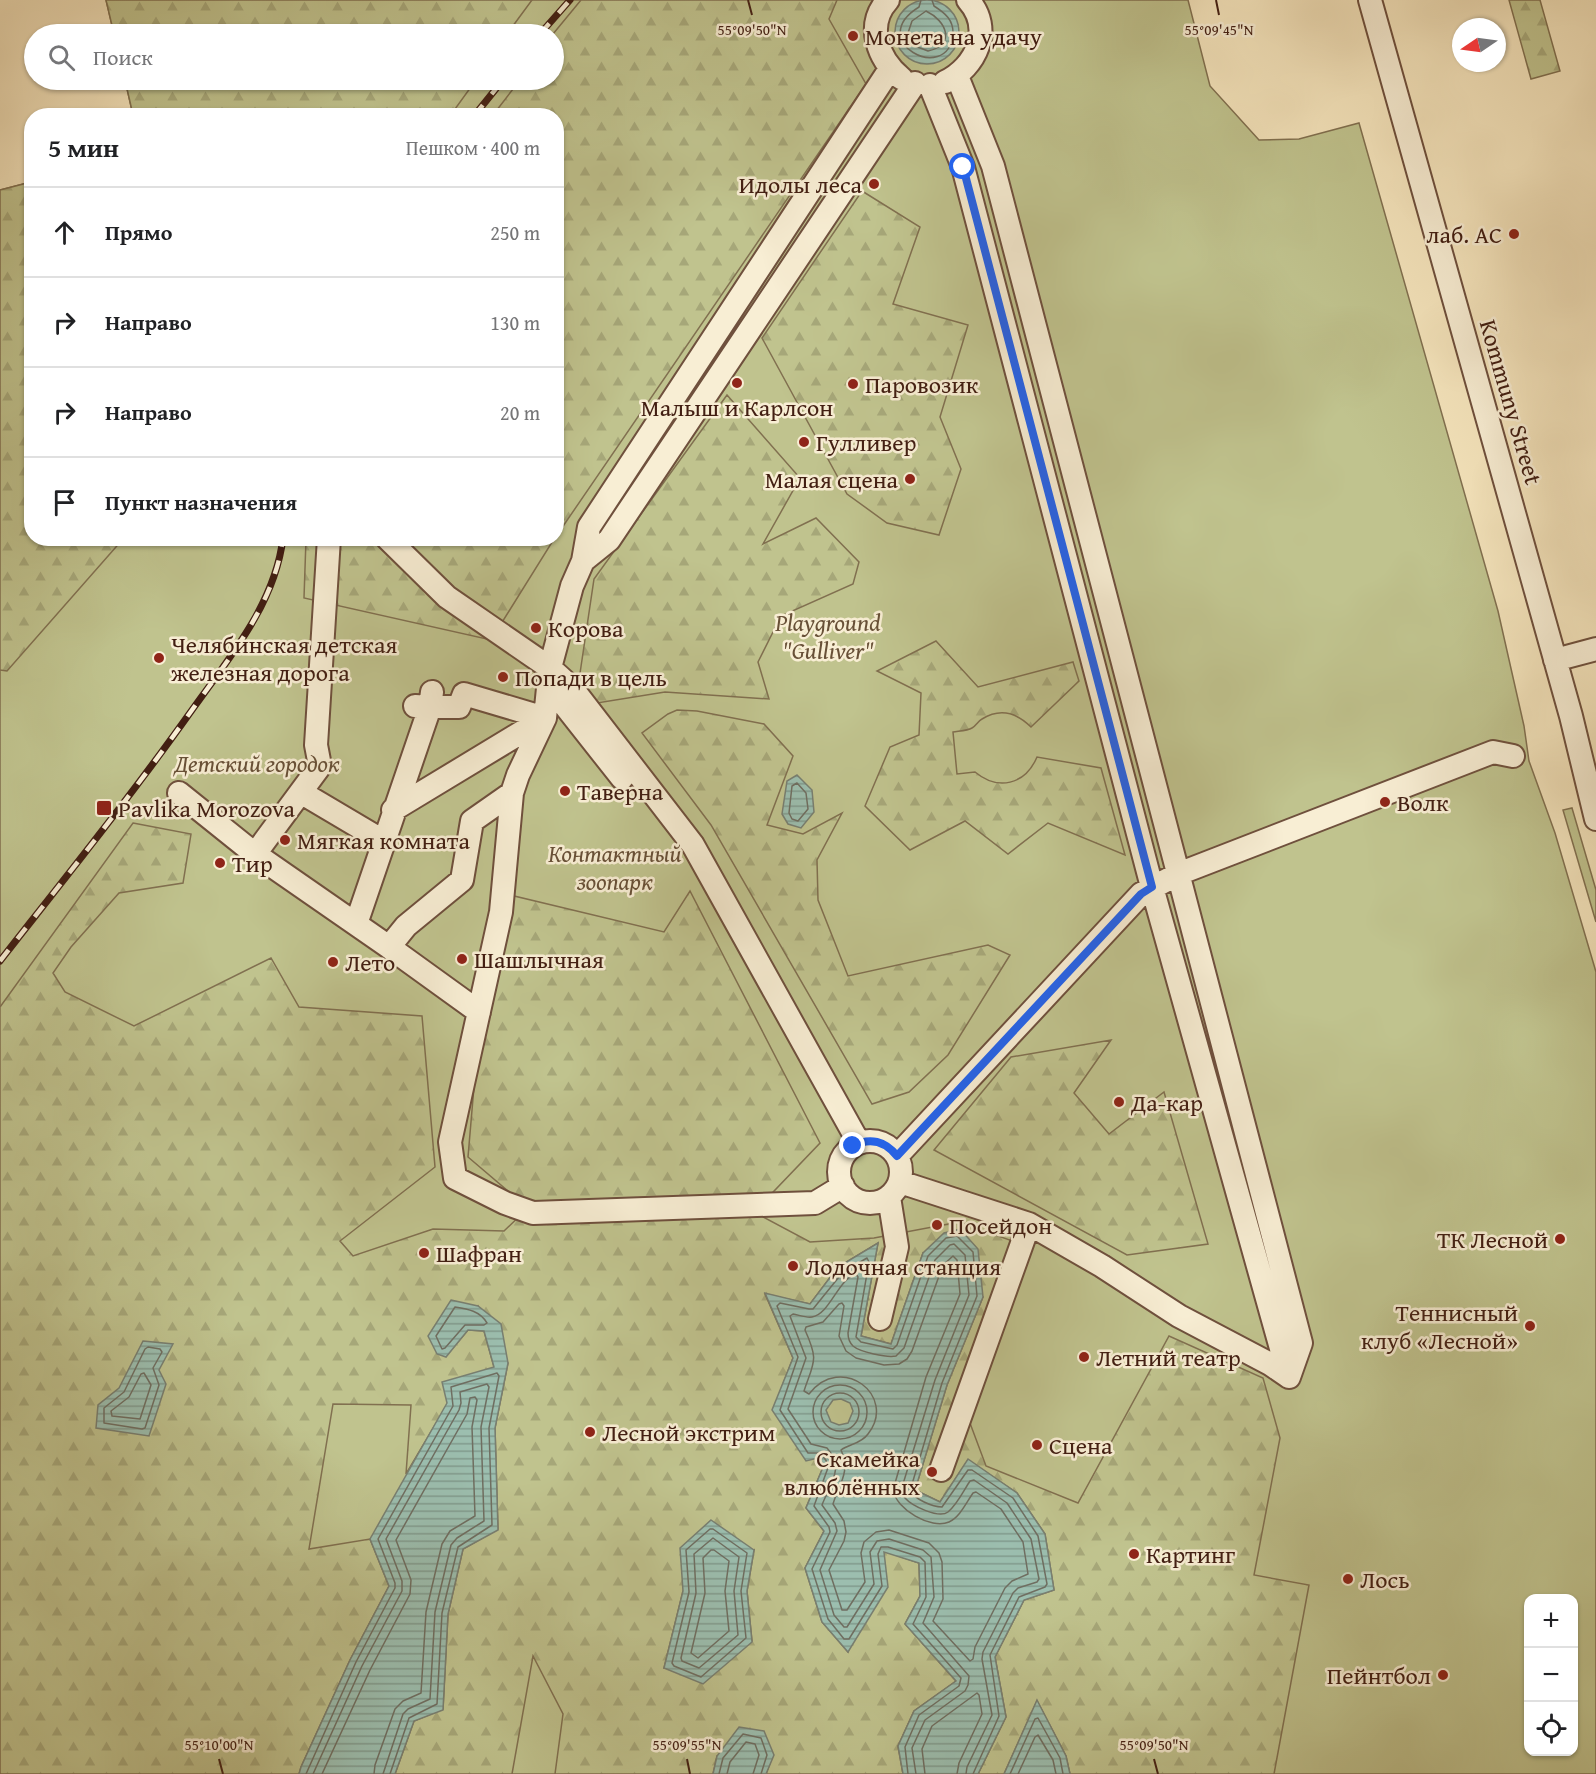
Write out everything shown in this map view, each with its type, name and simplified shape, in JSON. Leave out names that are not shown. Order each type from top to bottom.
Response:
[{"type":"street","points":[[888,0],[877,20],[876,38],[880,54],[890,69],[902,78],[922,84],[944,82],[957,76],[969,65],[977,51],[980,35],[978,19],[968,0]]},
{"type":"street","name":"Kommuny Street","points":[[1370,0],[1555,660],[1596,819]]},
{"type":"street","points":[[843,1186],[815,1203],[533,1213],[505,1203],[455,1178],[450,1142],[501,912],[512,793],[545,718],[550,668],[572,586],[583,561],[589,527],[890,69]]},
{"type":"street","points":[[957,76],[993,166],[1301,1343],[1289,1377]]},
{"type":"street","points":[[583,561],[609,540],[922,84]]},
{"type":"street","points":[[922,84],[963,167],[1152,887],[1289,1377]]},
{"type":"street","points":[[255,854],[320,766],[316,744],[328,546]]},
{"type":"street","points":[[395,546],[447,597],[550,668],[572,688],[693,845],[853,1147]]},
{"type":"street","points":[[1555,660],[1596,649]]},
{"type":"street","points":[[356,924],[426,702],[459,707],[464,694],[545,718]]},
{"type":"street","points":[[393,810],[545,718]]},
{"type":"street","points":[[897,1156],[1141,894],[1178,874],[1493,752],[1513,756]]},
{"type":"street","points":[[179,793],[255,854],[479,1012]]},
{"type":"street","points":[[302,793],[383,840]]},
{"type":"street","points":[[389,947],[406,926],[462,880],[472,822],[512,793]]},
{"type":"street","points":[[877,1141],[885,1144],[897,1156],[902,1173],[894,1190],[879,1202],[858,1201],[849,1195],[843,1186],[839,1168],[853,1147],[877,1141]]},
{"type":"street","points":[[894,1190],[1029,1224],[1102,1266],[1179,1316],[1270,1364],[1289,1377]]},
{"type":"street","points":[[880,1319],[897,1247],[894,1190]]},
{"type":"street","points":[[941,1470],[1029,1224]]},
{"type":"green space","points":[[106,0],[1188,0],[1210,86],[1259,140],[1299,139],[1359,123],[1498,611],[1524,726],[1529,761],[1555,833],[1596,972],[1596,1774],[0,1774],[0,190],[24,184],[24,546],[564,546],[564,108],[131,108],[127,90],[564,90],[564,24],[112,24]]},
{"type":"green space","points":[[106,0],[532,0],[514,24],[112,24]]},
{"type":"green space","points":[[581,0],[837,0],[829,19],[866,84],[564,525],[564,108],[498,108],[512,90],[564,90],[564,24],[561,24]]},
{"type":"green space","points":[[1509,0],[1540,0],[1560,71],[1531,79]]},
{"type":"green space","points":[[127,90],[469,90],[456,108],[131,108]]},
{"type":"green space","points":[[24,184],[24,546],[117,546],[7,671],[0,670],[0,190]]},
{"type":"green space","points":[[862,191],[920,227],[893,304],[968,325],[940,417],[961,469],[939,535],[887,523],[847,494],[762,338]]},
{"type":"green space","points":[[727,395],[800,478],[763,544],[816,518],[859,562],[853,584],[781,616],[758,662],[769,699],[665,692],[597,703],[579,680],[594,579]]},
{"type":"green space","points":[[306,546],[550,546],[491,640],[304,598]]},
{"type":"green space","points":[[936,641],[978,687],[1073,662],[1079,681],[1031,727],[1014,715],[1002,713],[981,720],[970,729],[953,732],[957,774],[975,772],[993,782],[1010,782],[1025,774],[1037,757],[1101,768],[1125,855],[1048,823],[1008,854],[965,821],[910,850],[865,806],[890,747],[919,735],[921,693],[877,671]]},
{"type":"green space","points":[[677,710],[697,711],[764,724],[793,756],[767,825],[803,834],[842,813],[817,860],[818,900],[848,976],[988,945],[1010,955],[948,1055],[909,1092],[872,1104],[711,825],[642,733]]},
{"type":"green space","points":[[1572,808],[1596,890],[1596,922],[1563,810]]},
{"type":"green space","points":[[133,823],[191,834],[183,883],[119,893],[71,947],[53,973],[65,992],[134,1026],[271,958],[299,1007],[422,1016],[435,1167],[340,1241],[353,1256],[433,1229],[504,1231],[528,1208],[468,1157],[478,1040],[514,896],[664,932],[690,891],[820,1143],[754,1212],[810,1242],[874,1238],[959,1222],[1029,1247],[964,1407],[986,1466],[1078,1503],[1169,1336],[1263,1378],[1280,1438],[1254,1575],[1309,1585],[1274,1774],[1070,1774],[1066,1756],[1037,1701],[1004,1774],[978,1774],[1006,1717],[995,1657],[1024,1600],[1054,1590],[1045,1534],[1017,1493],[968,1460],[940,1502],[915,1490],[947,1385],[983,1297],[923,1253],[891,1344],[861,1336],[878,1243],[838,1267],[810,1304],[765,1294],[793,1358],[773,1410],[824,1465],[806,1508],[824,1531],[805,1568],[822,1622],[848,1652],[884,1551],[919,1563],[920,1596],[905,1624],[956,1681],[914,1711],[898,1746],[903,1774],[766,1774],[773,1755],[717,1756],[713,1774],[555,1774],[563,1714],[533,1656],[512,1774],[395,1774],[414,1721],[443,1709],[448,1614],[463,1549],[498,1529],[495,1428],[508,1363],[478,1306],[446,1356],[468,1330],[484,1331],[494,1367],[448,1403],[406,1474],[411,1405],[333,1404],[309,1549],[370,1539],[389,1586],[350,1660],[299,1774],[0,1774],[0,1007]],"holes":[[[754,1550],[747,1591],[752,1641],[664,1668],[683,1591]]]},
{"type":"green space","points":[[1111,1040],[1074,1093],[1109,1134],[1164,1092],[1208,1244],[1127,1255],[934,1150],[1011,1057]]},
{"type":"water","points":[[927,0],[945,5],[950,9],[954,14],[959,32],[954,50],[950,55],[945,59],[927,64],[909,59],[904,55],[900,50],[895,32],[900,14],[904,9],[909,5]]},
{"type":"water","points":[[797,775],[812,790],[814,812],[801,828],[788,824],[782,814],[787,781]]},
{"type":"water","points":[[960,1229],[978,1249],[983,1297],[947,1385],[915,1490],[940,1502],[968,1459],[1017,1493],[1045,1534],[1054,1590],[1024,1600],[995,1657],[1006,1717],[978,1774],[903,1774],[898,1746],[914,1711],[956,1681],[905,1624],[920,1596],[919,1563],[884,1552],[888,1587],[848,1652],[822,1622],[805,1568],[824,1531],[806,1508],[824,1465],[818,1458],[806,1461],[772,1410],[793,1358],[765,1293],[810,1304],[838,1267],[878,1243],[861,1336],[891,1344],[923,1253],[944,1233]],"holes":[[[841,1399],[850,1403],[853,1411],[848,1423],[839,1425],[831,1422],[826,1410],[833,1400]]]},
{"type":"water","points":[[451,1300],[478,1306],[501,1324],[508,1363],[495,1428],[498,1530],[463,1549],[448,1614],[443,1710],[414,1721],[395,1774],[299,1774],[350,1660],[389,1586],[370,1539],[447,1403],[442,1382],[494,1367],[484,1331],[468,1330],[446,1357],[437,1354],[428,1336]]},
{"type":"water","points":[[143,1341],[173,1344],[159,1370],[166,1384],[149,1436],[96,1428],[98,1405],[119,1388]]},
{"type":"water","points":[[711,1520],[754,1550],[747,1591],[752,1642],[703,1684],[664,1668],[683,1591],[680,1548]]},
{"type":"water","points":[[1037,1700],[1066,1756],[1070,1774],[1004,1774]]},
{"type":"water","points":[[739,1727],[764,1731],[774,1755],[766,1774],[713,1774],[717,1756]]},
{"type":"railway","points":[[549,24],[570,0]]},
{"type":"railway","points":[[480,108],[495,90]]},
{"type":"railway","points":[[0,961],[98,837],[235,650],[271,585],[281,546]]},
{"type":"place","name":"Монета на удачу","points":[[853,36]]},
{"type":"place","name":"Идолы леса","points":[[874,184]]},
{"type":"place","name":"лаб. АС","points":[[1514,234]]},
{"type":"place","name":"Малыш и Карлсон","points":[[737,383]]},
{"type":"place","name":"Паровозик","points":[[853,384]]},
{"type":"place","name":"Гулливер","points":[[804,442]]},
{"type":"place","name":"Малая сцена","points":[[910,479]]},
{"type":"place","name":"Корова","points":[[536,628]]},
{"type":"place","name":"Челябинская детская железная дорога","points":[[159,658]]},
{"type":"place","name":"Попади в цель","points":[[503,677]]},
{"type":"place","name":"Таверна","points":[[565,791]]},
{"type":"place","name":"Волк","points":[[1385,802]]},
{"type":"place","name":"Pavlika Morozova","points":[[104,808]]},
{"type":"place","name":"Мягкая комната","points":[[285,840]]},
{"type":"place","name":"Тир","points":[[220,863]]},
{"type":"place","name":"Шашлычная","points":[[462,959]]},
{"type":"place","name":"Лето","points":[[333,962]]},
{"type":"place","name":"Да-кар","points":[[1119,1102]]},
{"type":"place","name":"Посейдон","points":[[937,1225]]},
{"type":"place","name":"ТК Лесной","points":[[1560,1239]]},
{"type":"place","name":"Шафран","points":[[424,1253]]},
{"type":"place","name":"Лодочная станция","points":[[793,1266]]},
{"type":"place","name":"Теннисный клуб «Лесной»","points":[[1530,1326]]},
{"type":"place","name":"Летний театр","points":[[1084,1357]]},
{"type":"place","name":"Лесной экстрим","points":[[590,1432]]},
{"type":"place","name":"Сцена","points":[[1037,1445]]},
{"type":"place","name":"Скамейка влюблённых","points":[[932,1472]]},
{"type":"place","name":"Картинг","points":[[1134,1554]]},
{"type":"place","name":"Лось","points":[[1348,1579]]},
{"type":"place","name":"Пейнтбол","points":[[1443,1675]]},
{"type":"route","points":[[853,1146],[868,1141],[877,1141],[892,1149],[897,1156],[1141,894],[1152,887],[963,167]]},
{"type":"park label","name":"Playground \"Gulliver\"","points":[[828,636]]},
{"type":"park label","name":"Детский городок","points":[[257,763]]},
{"type":"park label","name":"Контактный зоопарк","points":[[615,867]]}]
